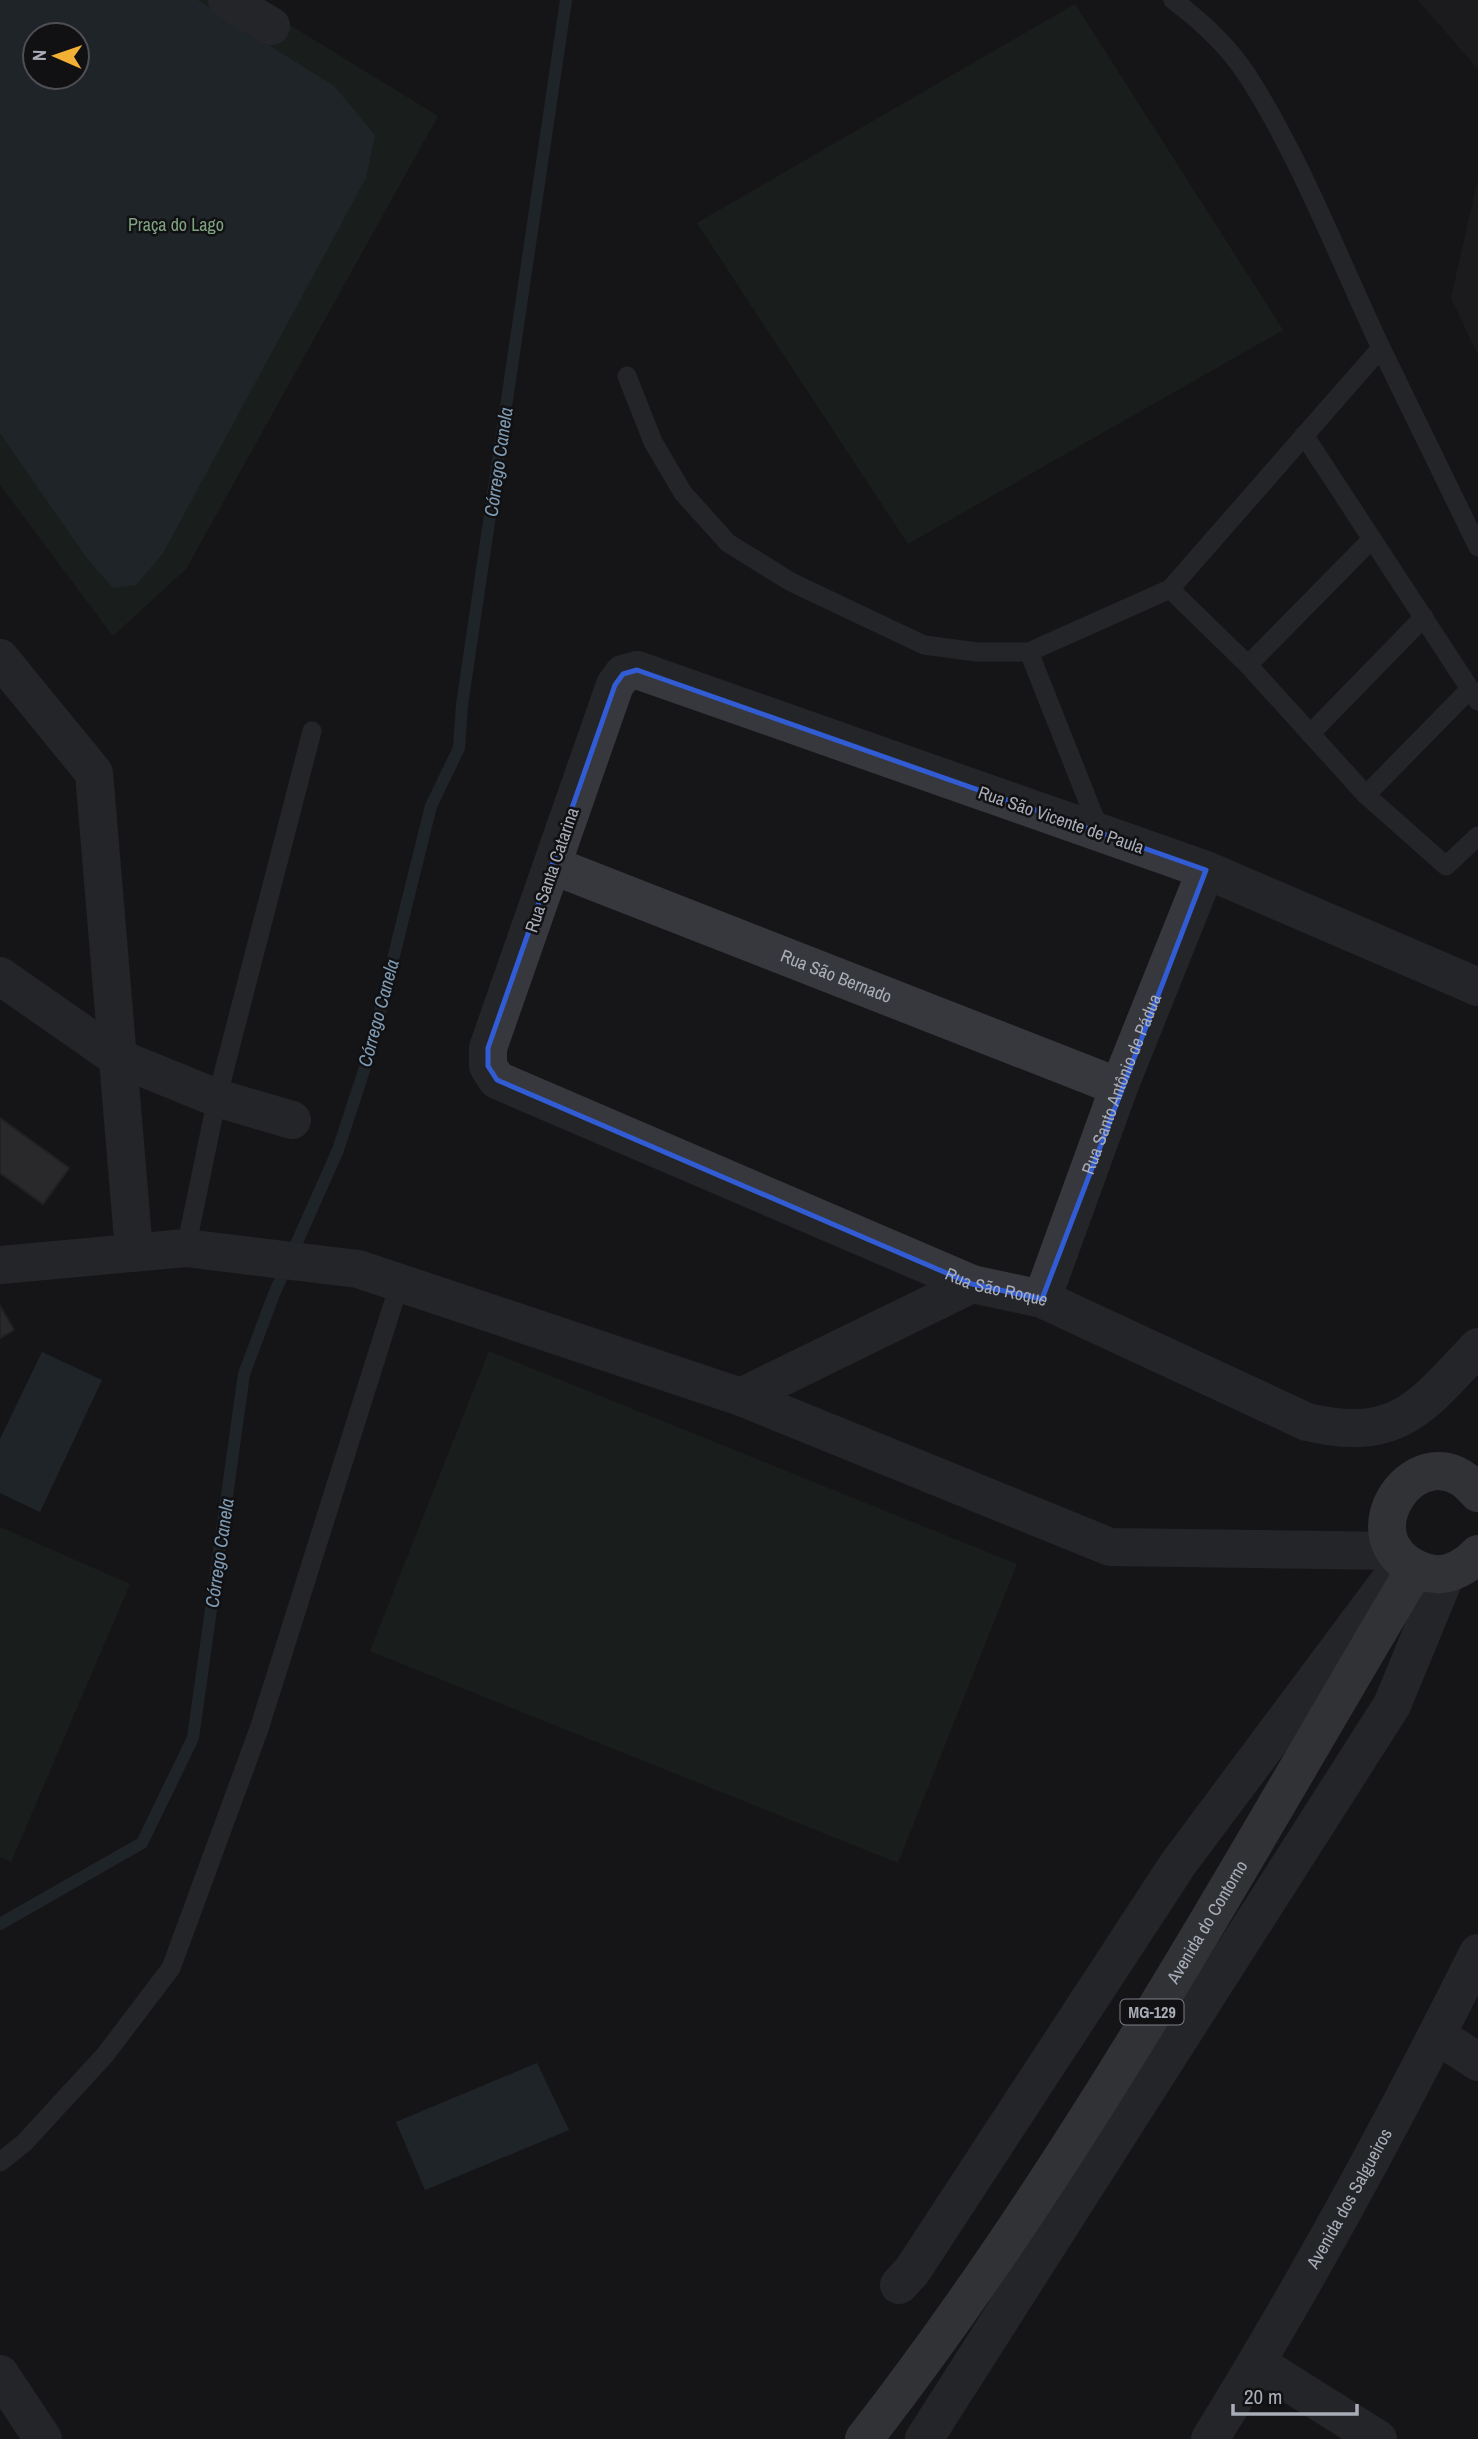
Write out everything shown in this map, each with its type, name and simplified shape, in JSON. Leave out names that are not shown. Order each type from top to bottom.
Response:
[{"type":"main road","points":[[1448,1562],[1387,1531],[1388,1509],[1399,1490],[1416,1476],[1429,1472],[1451,1474],[1475,1482]]},
{"type":"main road","name":"Avenida do Contorno","points":[[864,2439],[941,2340],[1104,2094],[1448,1562]]},
{"type":"street","points":[[227,0],[271,26]]},
{"type":"street","points":[[0,658],[93,774],[134,1251]]},
{"type":"street","name":"Rua São Vicente de Paula","points":[[637,670],[1206,870],[1478,987]]},
{"type":"street","name":"Rua Santa Catarina","points":[[497,1080],[488,1066],[488,1048],[554,866],[615,685],[623,674],[637,670]]},
{"type":"street","name":"Rua São Bernado","points":[[554,866],[1119,1087]]},
{"type":"street","name":"Rua Santo Antônio de Pádua","points":[[1042,1299],[1119,1087],[1206,870]]},
{"type":"street","points":[[0,976],[116,1057],[217,1098],[292,1120]]},
{"type":"street","name":"Rua São Roque","points":[[497,1080],[972,1284],[1042,1299],[1307,1422],[1343,1430],[1389,1424],[1423,1405],[1478,1347]]},
{"type":"street","points":[[0,1265],[186,1248],[358,1269],[741,1397],[1110,1547],[1448,1562]]},
{"type":"street","points":[[741,1397],[972,1284]]},
{"type":"street","points":[[899,2285],[912,2271],[1178,1864],[1448,1562]]},
{"type":"street","points":[[924,2439],[1392,1705],[1448,1562]]},
{"type":"street","name":"Avenida dos Salgueiros","points":[[1210,2439],[1257,2363],[1437,2035],[1478,1953]]},
{"type":"street","points":[[1437,2035],[1478,2062]]},
{"type":"street","points":[[1257,2363],[1378,2439]]},
{"type":"street","points":[[0,2374],[43,2439]]},
{"type":"lane","points":[[1173,0],[1202,22],[1247,74],[1289,152],[1478,547]]},
{"type":"lane","points":[[627,376],[653,442],[683,493],[728,543],[791,582],[924,645],[977,652],[1029,652],[1170,589],[1381,348]]},
{"type":"lane","points":[[1304,435],[1474,695],[1366,795]]},
{"type":"lane","points":[[1248,666],[1372,539]]},
{"type":"lane","points":[[1170,589],[1248,666],[1366,795],[1446,866],[1478,836]]},
{"type":"lane","points":[[1310,734],[1424,617]]},
{"type":"lane","points":[[1029,652],[1101,835]]},
{"type":"lane","points":[[186,1248],[217,1098],[312,731]]},
{"type":"lane","points":[[0,2162],[24,2143],[106,2055],[171,1968],[259,1729],[400,1282]]},
{"type":"highlighted area","points":[[637,670],[1206,870],[1042,1299],[972,1284],[497,1080],[488,1066],[488,1048],[615,685],[623,674]]},
{"type":"shaded area","name":"Praça do Lago","points":[[0,0],[198,0],[334,86],[375,135],[366,178],[163,553],[136,585],[113,588],[86,557],[0,433]]},
{"type":"shaded area","points":[[1418,0],[1478,0],[1478,69]]},
{"type":"shaded area","points":[[1478,179],[1478,355],[1451,298]]},
{"type":"shaded area","points":[[42,1352],[102,1380],[40,1512],[0,1493],[0,1439]]},
{"type":"shaded area","points":[[537,2063],[569,2130],[425,2190],[396,2122]]},
{"type":"green space","name":"Praça do Lago","points":[[0,0],[249,0],[438,116],[186,569],[113,636],[0,485]]},
{"type":"green space","points":[[1075,4],[1283,330],[908,544],[697,223]]},
{"type":"green space","points":[[489,1351],[1017,1564],[898,1863],[370,1651]]},
{"type":"green space","points":[[0,1527],[130,1584],[11,1862],[0,1857]]},
{"type":"building","points":[[0,1118],[69,1168],[43,1204],[0,1173]]},
{"type":"building","points":[[0,1306],[14,1330],[0,1338]]},
{"type":"waterway","name":"Córrego Canela","points":[[0,1924],[142,1843],[193,1738],[244,1374],[274,1294],[338,1150],[370,1052],[431,806],[459,748],[462,705],[566,0]]}]
